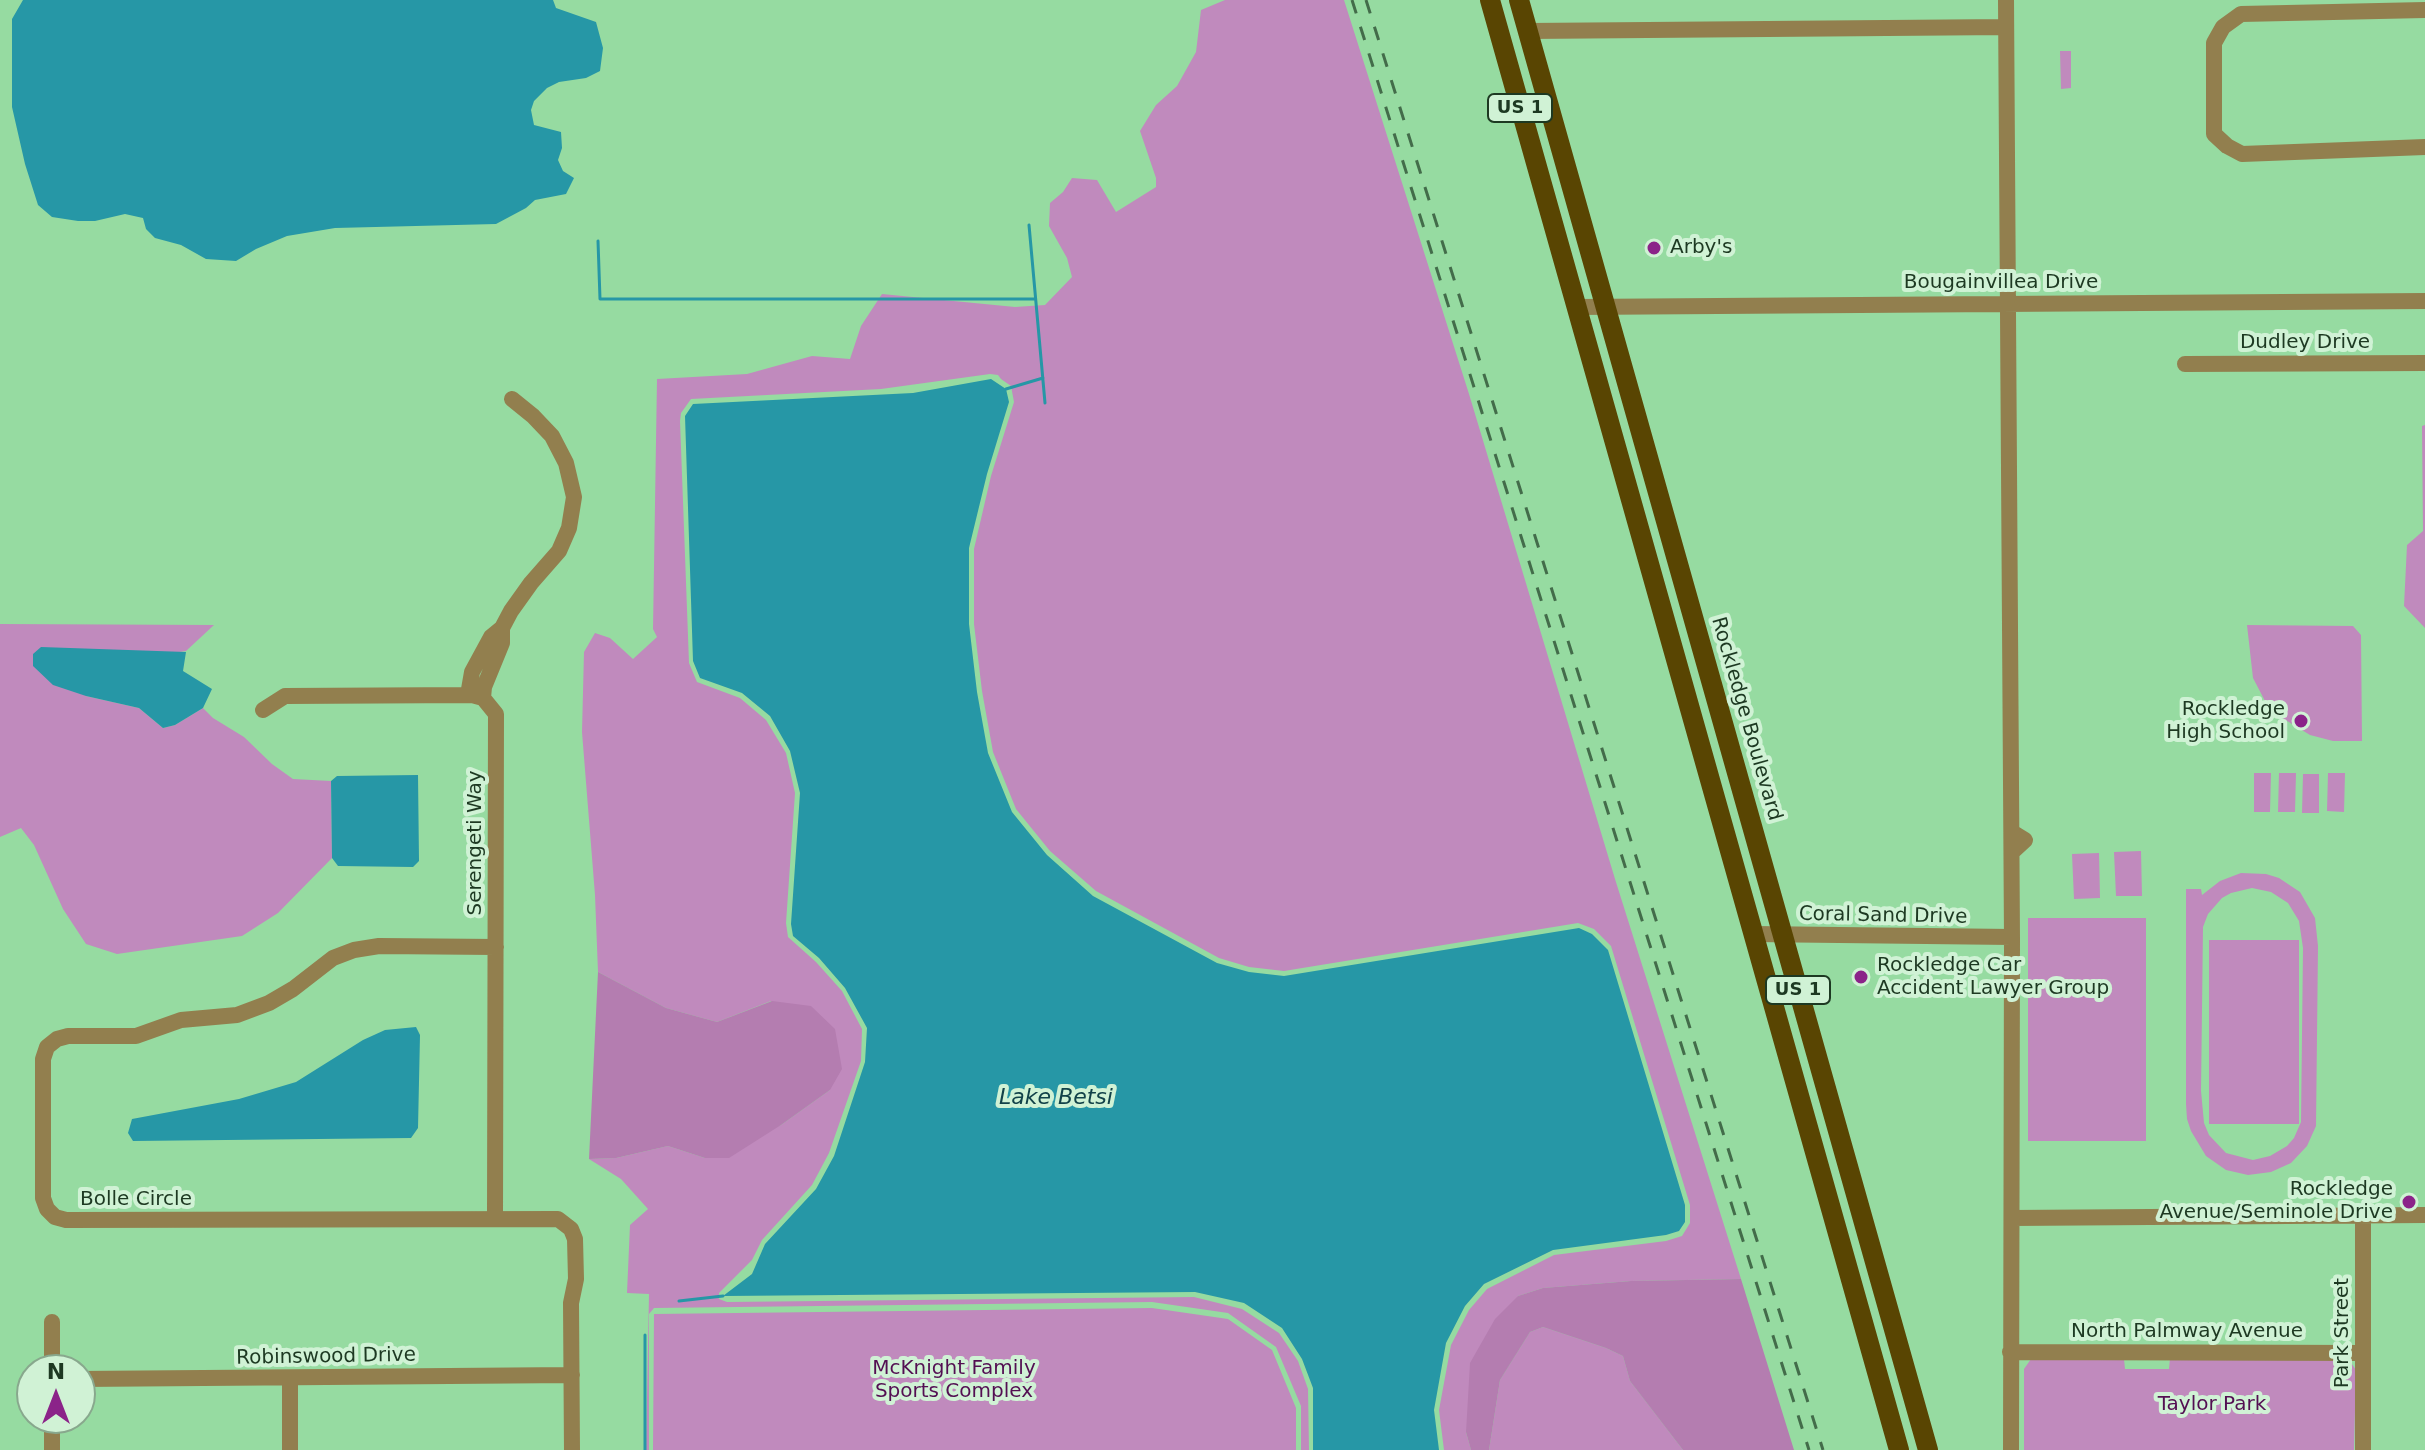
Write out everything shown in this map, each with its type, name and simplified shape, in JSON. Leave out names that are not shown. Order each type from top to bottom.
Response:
[{"type":"main road","points":[[1491,0],[1511,22],[1528,31]]},
{"type":"main road","name":"US 1","points":[[1491,0],[1899,1450]]},
{"type":"main road","name":"Rockledge Boulevard","points":[[1519,0],[1928,1450]]},
{"type":"main road","points":[[1656,589],[1675,612],[1695,626]]},
{"type":"main road","points":[[1679,671],[1717,704]]},
{"type":"main road","points":[[1806,1125],[1831,1159],[1848,1170]]},
{"type":"main road","points":[[1824,1186],[1844,1197],[1863,1222]]},
{"type":"street","points":[[2006,0],[2012,937],[2011,1450]]},
{"type":"street","points":[[2425,10],[2241,14],[2223,27],[2214,43],[2214,134],[2242,154],[2425,147]]},
{"type":"street","points":[[1528,31],[2006,27]]},
{"type":"street","name":"Bougainvillea Drive","points":[[1576,307],[2425,301]]},
{"type":"street","name":"Dudley Drive","points":[[2185,364],[2425,363]]},
{"type":"street","points":[[263,710],[285,696],[475,696],[472,672],[491,637],[502,628],[531,583],[559,551],[569,528],[574,497],[566,463],[552,436],[512,399]]},
{"type":"street","name":"Serengeti Way","points":[[475,696],[490,704],[496,714],[495,1217]]},
{"type":"street","name":"Coral Sand Drive","points":[[1753,934],[2012,937]]},
{"type":"street","name":"Bolle Circle","points":[[496,947],[379,946],[354,950],[333,958],[269,1003],[237,1015],[181,1020],[136,1036],[68,1036],[57,1039],[47,1047],[43,1059],[43,1198],[47,1209],[55,1217],[66,1220],[558,1219],[571,1229],[575,1239],[576,1266],[571,1303],[572,1375]]},
{"type":"street","name":"Park Street","points":[[2363,1215],[2363,1450]]},
{"type":"street","points":[[2012,1218],[2425,1215]]},
{"type":"street","points":[[52,1322],[52,1354]]},
{"type":"street","name":"North Palmway Avenue","points":[[2010,1352],[2363,1353]]},
{"type":"street","points":[[572,1375],[572,1450]]},
{"type":"street","name":"Robinswood Drive","points":[[96,1379],[572,1375]]},
{"type":"street","points":[[290,1378],[290,1450]]},
{"type":"green space","points":[[1225,0],[1344,0],[1469,394],[1615,879],[1741,1279],[1631,1281],[1543,1288],[1518,1296],[1466,1432],[1471,1450],[1444,1450],[1439,1410],[1451,1345],[1469,1310],[1487,1289],[1554,1255],[1666,1241],[1682,1236],[1690,1223],[1690,1205],[1611,946],[1594,929],[1578,923],[1284,971],[1249,967],[1219,958],[1096,891],[1050,851],[1016,809],[993,752],[982,691],[974,624],[974,549],[991,476],[1014,402],[1011,386],[998,375],[990,374],[881,389],[691,399],[681,413],[680,421],[689,663],[697,682],[740,698],[766,720],[786,753],[795,793],[786,923],[788,937],[842,991],[862,1029],[861,1061],[829,1153],[812,1185],[762,1240],[752,1260],[719,1293],[719,1299],[727,1302],[1194,1297],[1242,1309],[1279,1333],[1298,1361],[1308,1389],[1309,1450],[1301,1450],[1301,1406],[1276,1347],[1228,1313],[1152,1302],[654,1308],[649,1314],[649,1450],[646,1450],[649,1294],[627,1293],[630,1225],[648,1209],[621,1179],[589,1159],[616,1158],[668,1146],[705,1158],[781,1125],[830,1090],[771,1001],[717,1022],[666,1008],[598,972],[582,732],[584,652],[595,633],[610,638],[633,659],[657,637],[653,629],[657,379],[747,374],[812,356],[850,359],[861,326],[882,294],[1015,307],[1045,305],[1072,277],[1067,258],[1049,226],[1050,203],[1063,192],[1072,178],[1097,180],[1116,212],[1156,187],[1156,178],[1140,131],[1156,105],[1177,86],[1196,52],[1201,10]]},
{"type":"green space","points":[[2060,51],[2071,51],[2071,88],[2061,89]]},
{"type":"green space","points":[[2425,425],[2425,628],[2404,606],[2407,545],[2423,531],[2422,426]]},
{"type":"green space","points":[[0,624],[214,625],[186,651],[173,653],[86,696],[139,708],[163,728],[175,725],[203,708],[244,737],[293,779],[331,781],[332,858],[278,913],[242,936],[117,954],[86,944],[63,909],[34,845],[21,828],[0,837]]},
{"type":"green space","points":[[2247,625],[2353,626],[2361,635],[2362,741],[2333,741],[2310,735],[2279,716],[2265,701],[2253,678]]},
{"type":"green space","points":[[2254,773],[2271,773],[2270,812],[2254,812]]},
{"type":"green space","points":[[2279,773],[2296,773],[2295,812],[2278,812]]},
{"type":"green space","points":[[2328,773],[2345,773],[2344,812],[2327,811]]},
{"type":"green space","points":[[2303,774],[2319,774],[2319,813],[2302,813]]},
{"type":"green space","points":[[2141,851],[2142,896],[2116,896],[2114,852]]},
{"type":"green space","points":[[2099,853],[2100,898],[2074,899],[2072,854]]},
{"type":"green space","points":[[2241,873],[2279,878],[2300,892],[2315,918],[2318,946],[2316,1126],[2307,1146],[2291,1163],[2271,1172],[2248,1175],[2226,1170],[2206,1156],[2187,1119],[2186,889],[2201,889],[2202,895],[2220,881]],"holes":[[[2252,888],[2271,892],[2288,903],[2299,921],[2303,948],[2301,1122],[2287,1146],[2270,1156],[2253,1160],[2226,1153],[2209,1135],[2204,1123],[2201,1091],[2203,927],[2208,914],[2231,893]]]},
{"type":"green space","points":[[2028,918],[2146,918],[2146,1141],[2028,1141]]},
{"type":"green space","points":[[2209,940],[2299,940],[2299,1124],[2209,1124]]},
{"type":"green space","name":"McKnight Family Sports Complex","points":[[1152,1308],[1228,1319],[1272,1350],[1296,1408],[1296,1450],[653,1450],[654,1314]]},
{"type":"green space","points":[[1543,1327],[1623,1356],[1630,1381],[1683,1450],[1489,1450],[1500,1380],[1530,1332]]},
{"type":"green space","name":"Taylor Park","points":[[2347,1357],[2356,1370],[2354,1450],[2024,1450],[2024,1369],[2031,1359],[2124,1359],[2125,1369],[2169,1369],[2170,1358]]},
{"type":"shaded area","points":[[598,972],[666,1008],[717,1022],[772,1001],[811,1006],[835,1029],[842,1069],[830,1090],[729,1158],[705,1158],[668,1146],[616,1158],[589,1159]]},
{"type":"shaded area","points":[[1741,1279],[1794,1450],[1683,1450],[1630,1381],[1623,1356],[1543,1327],[1530,1332],[1500,1380],[1489,1450],[1471,1450],[1466,1432],[1470,1363],[1495,1319],[1518,1296],[1543,1288],[1631,1281]]},
{"type":"water","points":[[23,0],[553,0],[556,8],[596,22],[603,48],[600,71],[547,88],[534,101],[531,110],[534,125],[561,132],[562,148],[558,160],[563,171],[574,178],[566,194],[535,200],[496,224],[335,228],[287,236],[236,261],[206,259],[181,245],[155,238],[146,229],[143,218],[125,214],[95,221],[78,221],[52,217],[38,205],[12,107],[12,19]]},
{"type":"water","name":"Lake Betsi","points":[[991,379],[1006,389],[1009,402],[969,548],[969,624],[977,692],[988,753],[1012,812],[1047,855],[1093,896],[1217,963],[1249,972],[1284,976],[1579,928],[1592,934],[1608,950],[1685,1205],[1685,1222],[1679,1231],[1666,1235],[1553,1250],[1484,1284],[1465,1306],[1446,1343],[1434,1410],[1439,1450],[1313,1450],[1313,1388],[1302,1359],[1282,1328],[1244,1303],[1195,1292],[723,1296],[752,1274],[765,1244],[816,1189],[834,1156],[865,1062],[867,1028],[845,988],[819,958],[793,936],[791,924],[800,793],[790,751],[770,716],[742,693],[700,678],[693,661],[685,416],[693,404],[913,393]]},
{"type":"water","points":[[41,647],[186,652],[183,671],[212,689],[203,708],[175,725],[163,728],[139,708],[53,685],[33,666],[33,654]]},
{"type":"water","points":[[418,775],[419,861],[413,867],[338,866],[332,858],[331,781],[337,776]]},
{"type":"water","points":[[416,1027],[420,1035],[418,1128],[411,1138],[133,1141],[128,1133],[132,1119],[239,1099],[296,1082],[363,1040],[385,1030]]},
{"type":"waterway","points":[[1029,225],[1045,403]]},
{"type":"waterway","points":[[598,241],[600,299],[1035,299]]},
{"type":"waterway","points":[[1006,389],[1043,378]]},
{"type":"waterway","points":[[679,1301],[723,1296]]},
{"type":"waterway","points":[[645,1335],[645,1450]]},
{"type":"railway","points":[[1352,0],[1809,1450]]},
{"type":"railway","points":[[1366,0],[1823,1450]]},
{"type":"place","name":"Arby's","points":[[1654,248]]},
{"type":"place","name":"Rockledge High School","points":[[2301,721]]},
{"type":"place","name":"Rockledge Car Accident Lawyer Group","points":[[1861,977]]},
{"type":"place","name":"Rockledge Avenue/Seminole Drive","points":[[2409,1202]]}]
